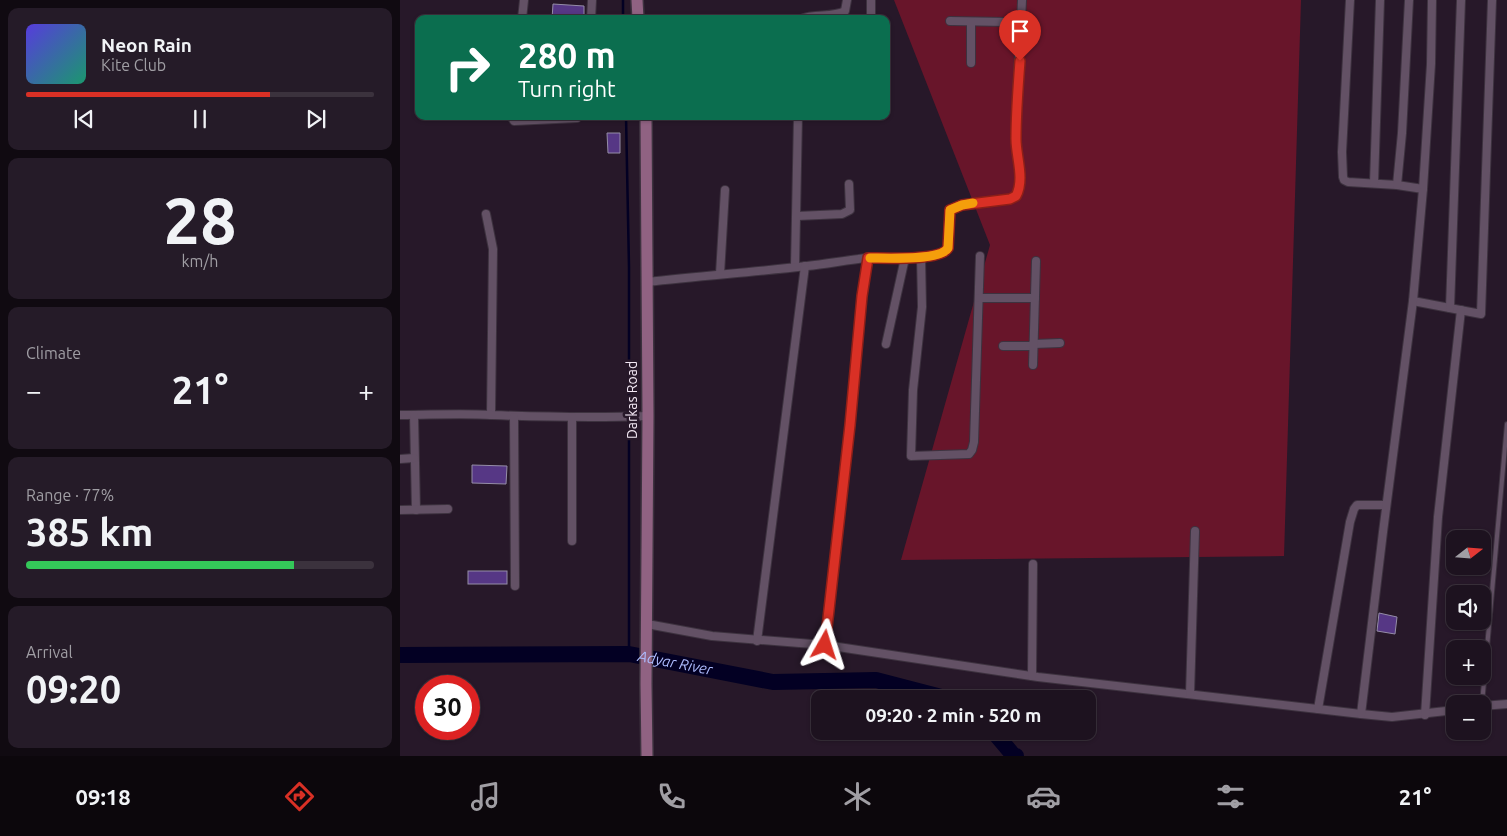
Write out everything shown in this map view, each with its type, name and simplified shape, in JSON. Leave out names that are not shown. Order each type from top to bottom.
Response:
[{"type":"main road","points":[[636,0],[638,15]]},
{"type":"main road","name":"Darkas Road","points":[[646,120],[648,416],[647,756]]},
{"type":"street","points":[[522,15],[524,0]]},
{"type":"street","points":[[591,15],[592,0]]},
{"type":"street","points":[[814,15],[840,14],[845,11],[847,0]]},
{"type":"street","points":[[871,0],[872,15]]},
{"type":"street","points":[[647,282],[868,258],[921,257],[946,252],[948,248],[950,210],[962,205],[1010,199],[1016,196],[1019,190],[1020,169],[1016,139],[1022,0]]},
{"type":"street","points":[[1350,0],[1342,177],[1348,182],[1397,185],[1423,189]]},
{"type":"street","points":[[1374,183],[1380,0]]},
{"type":"street","points":[[1397,185],[1402,133],[1409,0]]},
{"type":"street","points":[[1361,714],[1413,301],[1431,64],[1432,0]]},
{"type":"street","points":[[1450,308],[1461,0]]},
{"type":"street","points":[[1413,301],[1481,314],[1492,0]]},
{"type":"street","points":[[950,22],[1021,21]]},
{"type":"street","points":[[970,63],[971,22]]},
{"type":"street","points":[[513,120],[535,120]]},
{"type":"street","points":[[796,267],[798,120]]},
{"type":"street","points":[[797,216],[842,214],[850,210],[849,184]]},
{"type":"street","points":[[720,274],[725,190]]},
{"type":"street","points":[[486,214],[493,249],[491,415]]},
{"type":"street","points":[[921,257],[922,307],[913,390],[911,456],[969,454],[972,450],[974,442],[980,256]]},
{"type":"street","points":[[825,645],[850,425],[862,296],[868,258]]},
{"type":"street","points":[[886,344],[905,258]]},
{"type":"street","points":[[1033,366],[1036,261]]},
{"type":"street","points":[[757,641],[805,266]]},
{"type":"street","points":[[979,298],[1035,298]]},
{"type":"street","points":[[1425,714],[1438,517],[1462,310]]},
{"type":"street","points":[[1003,346],[1060,343]]},
{"type":"street","points":[[400,415],[648,416]]},
{"type":"street","points":[[414,415],[416,510]]},
{"type":"street","points":[[514,416],[514,586]]},
{"type":"street","points":[[572,417],[572,541]]},
{"type":"street","points":[[400,459],[414,458]]},
{"type":"street","points":[[1318,709],[1352,515],[1357,505],[1386,505]]},
{"type":"street","points":[[400,510],[448,509]]},
{"type":"street","points":[[1190,694],[1195,531]]},
{"type":"street","points":[[1032,676],[1033,564]]},
{"type":"street","points":[[646,624],[712,636],[825,645],[1032,676],[1361,714],[1392,717],[1446,711]]},
{"type":"street","points":[[1491,705],[1507,704]]},
{"type":"lane","points":[[1483,695],[1507,424]]},
{"type":"shaded area","points":[[894,0],[1301,0],[1284,556],[901,560],[990,245]]},
{"type":"building","points":[[553,4],[584,6],[584,15],[552,15]]},
{"type":"building","points":[[607,133],[620,133],[620,153],[608,153]]},
{"type":"building","points":[[472,465],[507,466],[506,484],[472,483]]},
{"type":"building","points":[[468,571],[507,571],[507,584],[468,584]]},
{"type":"building","points":[[1379,613],[1397,617],[1395,634],[1377,631]]},
{"type":"waterway","points":[[623,0],[623,15]]},
{"type":"waterway","points":[[626,120],[629,267],[629,654]]},
{"type":"waterway","name":"Adyar River","points":[[400,655],[629,654],[773,682],[876,680],[914,690]]},
{"type":"waterway","name":"Adyar River","points":[[1001,740],[1016,756]]},
{"type":"slow traffic","points":[[870,258],[913,258],[938,255],[946,252],[948,248],[950,210],[973,203]]},
{"type":"route","points":[[825,645],[850,425],[862,296],[868,258],[913,258],[938,255],[946,252],[948,248],[950,210],[962,205],[1010,199],[1016,196],[1020,181],[1016,139],[1020,61]]}]
